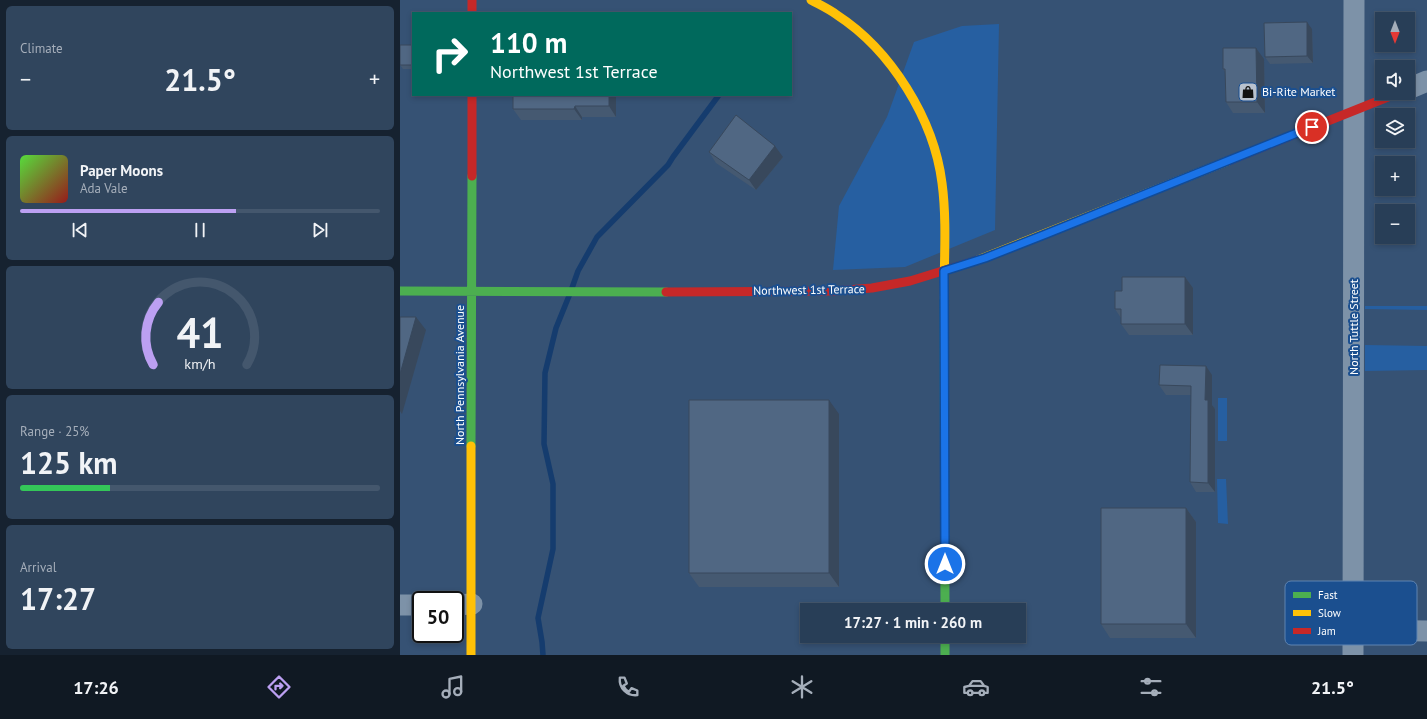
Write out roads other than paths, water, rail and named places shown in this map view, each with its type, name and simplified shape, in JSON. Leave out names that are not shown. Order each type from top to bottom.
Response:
[{"type":"main road","points":[[472,0],[472,12]]},
{"type":"main road","points":[[811,0],[836,15],[864,37],[886,59],[904,81],[920,110],[932,142],[941,178],[944,215],[945,603]]},
{"type":"main road","name":"North Pennsylvania Avenue","points":[[463,591],[472,290],[472,96]]},
{"type":"main road","name":"Northwest 1st Terrace","points":[[400,291],[833,291],[872,288],[910,281],[985,258],[1380,100]]},
{"type":"main road","name":"North Pennsylvania Avenue","points":[[464,610],[471,655]]},
{"type":"main road","points":[[945,643],[945,655]]},
{"type":"street","name":"North Tuttle Street","points":[[1353,581],[1354,0]]},
{"type":"street","points":[[1415,86],[1427,81]]},
{"type":"street","points":[[400,605],[412,605]]},
{"type":"waterway","points":[[572,288],[578,271],[597,237],[668,165],[718,96]]},
{"type":"waterway","points":[[543,655],[538,618],[553,549],[553,484],[544,444],[545,373],[556,328],[569,296]]},
{"type":"place","name":"Bi-Rite Market","points":[[1248,92]]}]
